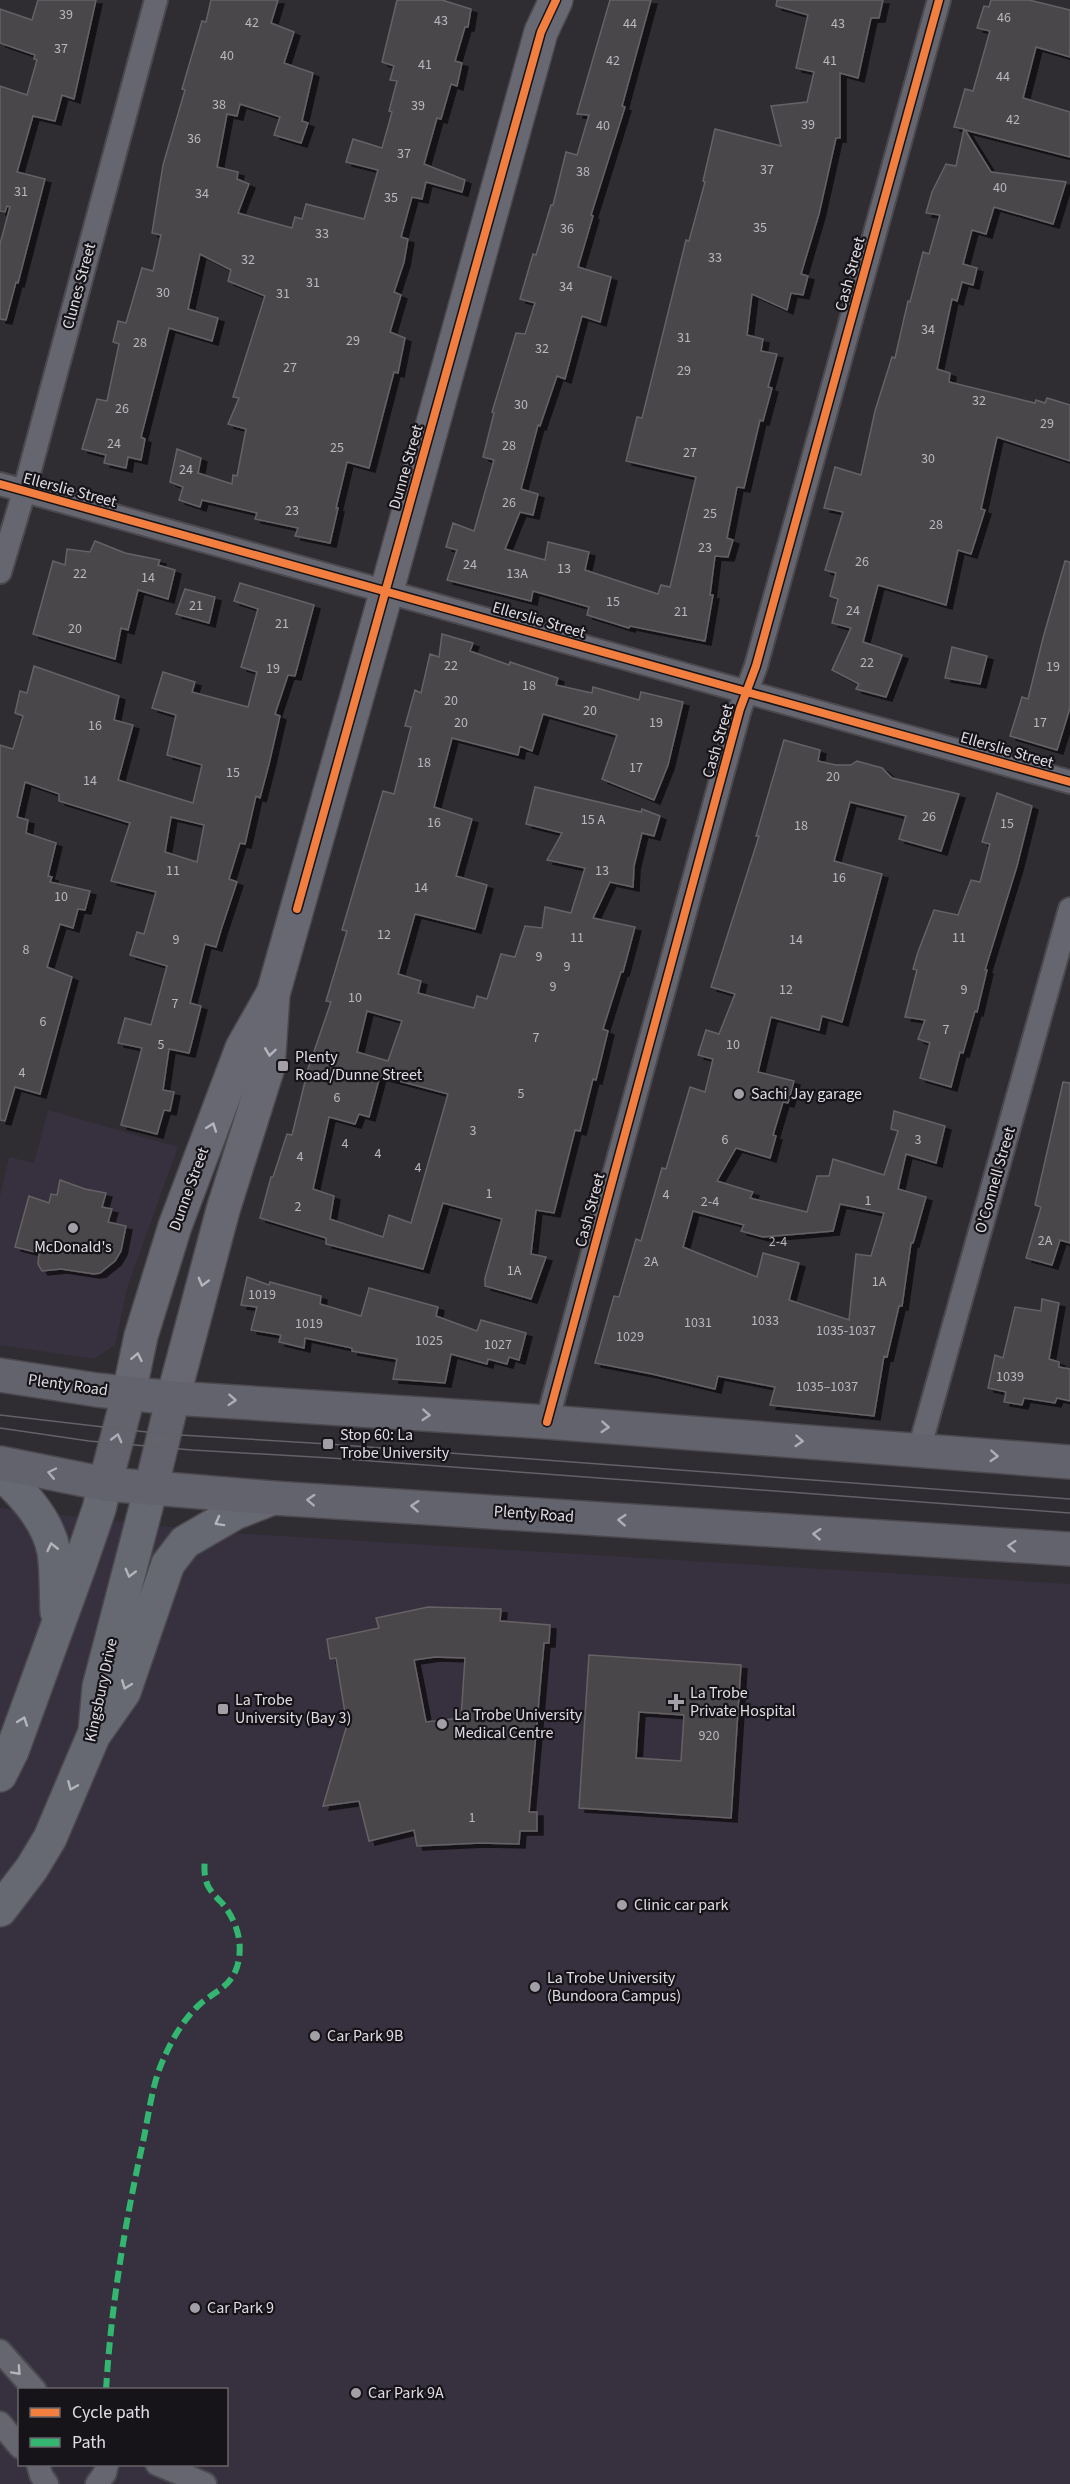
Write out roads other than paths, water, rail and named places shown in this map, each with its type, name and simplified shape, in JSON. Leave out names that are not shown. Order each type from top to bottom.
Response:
[{"type":"highway","name":"Plenty Road","points":[[0,1375],[173,1398],[546,1422],[1070,1462]]},
{"type":"highway","points":[[105,1484],[129,1393]]},
{"type":"highway","points":[[151,1488],[173,1398]]},
{"type":"highway","name":"Plenty Road","points":[[0,1463],[105,1484],[273,1498],[1070,1549]]},
{"type":"main road","name":"Dunne Street","points":[[173,1398],[223,1210],[268,1067],[273,994],[387,590],[543,16],[556,0]]},
{"type":"main road","name":"Dunne Street","points":[[129,1393],[146,1321],[175,1226],[242,1048],[273,994]]},
{"type":"main road","points":[[195,1174],[242,1152]]},
{"type":"main road","points":[[146,1321],[154,1326],[161,1323],[192,1242],[223,1210]]},
{"type":"main road","points":[[0,1473],[15,1486],[39,1515],[48,1532],[54,1552],[57,1626]]},
{"type":"main road","points":[[0,1775],[12,1751],[99,1509],[105,1484]]},
{"type":"main road","name":"Kingsbury Drive","points":[[0,1910],[26,1876],[50,1838],[95,1732],[99,1688],[151,1488]]},
{"type":"main road","points":[[95,1732],[124,1692],[168,1564],[185,1542],[235,1513],[273,1498]]},
{"type":"street","name":"Clunes Street","points":[[0,572],[24,492],[156,0]]},
{"type":"street","name":"Cash Street","points":[[546,1422],[939,0]]},
{"type":"street","name":"Ellerslie Street","points":[[0,484],[1070,782]]},
{"type":"street","name":"O'Connell Street","points":[[919,1450],[1070,909]]},
{"type":"street","points":[[0,2350],[33,2388]]},
{"type":"street","points":[[0,2423],[18,2445]]},
{"type":"street","points":[[98,2484],[107,2466]]},
{"type":"street","points":[[162,2466],[205,2484]]},
{"type":"tram line","points":[[0,1415],[164,1434],[1070,1499]]},
{"type":"tram line","points":[[0,1428],[89,1441],[192,1450],[331,1458],[1070,1513]]},
{"type":"place","name":"Plenty Road/Dunne Street","points":[[283,1066]]},
{"type":"place","name":"Sachi Jay garage","points":[[739,1094]]},
{"type":"place","name":"McDonald's","points":[[73,1228]]},
{"type":"place","name":"Stop 60: La Trobe University","points":[[328,1444]]},
{"type":"place","name":"La Trobe Private Hospital","points":[[676,1702]]},
{"type":"place","name":"La Trobe University (Bay 3)","points":[[223,1709]]},
{"type":"place","name":"La Trobe University Medical Centre","points":[[442,1724]]},
{"type":"place","name":"Clinic car park","points":[[622,1905]]},
{"type":"place","name":"La Trobe University (Bundoora Campus)","points":[[535,1987]]},
{"type":"place","name":"Car Park 9B","points":[[315,2036]]},
{"type":"place","name":"Car Park 9","points":[[195,2308]]},
{"type":"place","name":"Car Park 9A","points":[[356,2393]]}]
